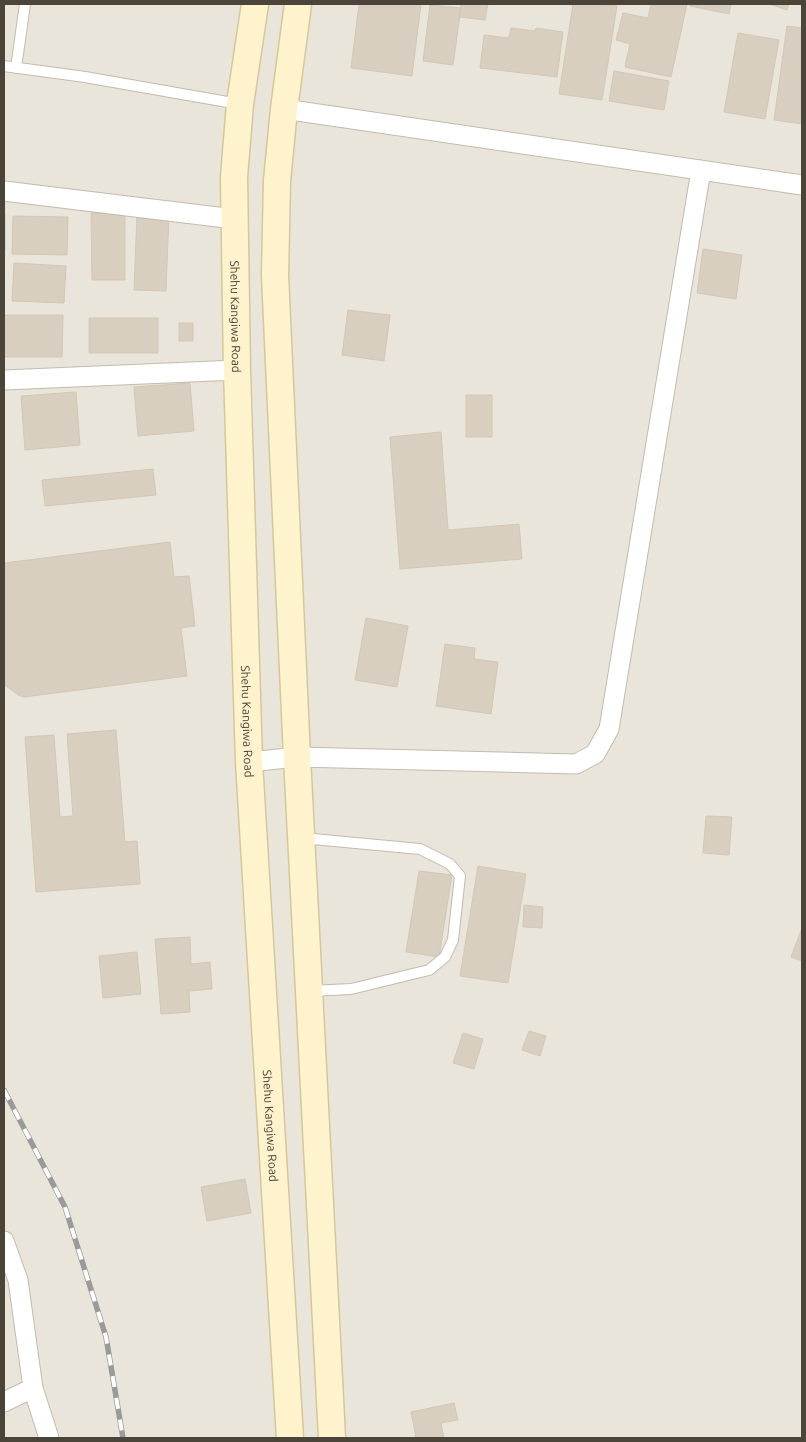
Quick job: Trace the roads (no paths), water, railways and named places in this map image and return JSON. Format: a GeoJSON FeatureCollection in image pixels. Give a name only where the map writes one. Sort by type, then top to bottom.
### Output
{"type":"FeatureCollection","features":[{"type":"Feature","properties":{"kind":"main road","name":"Shehu Kangiwa Road"},"geometry":{"type":"LineString","coordinates":[[255,4],[240,104],[234,177],[237,370],[249,762],[290,1438]]}},
{"type":"Feature","properties":{"kind":"main road"},"geometry":{"type":"LineString","coordinates":[[298,4],[284,109],[277,181],[275,275],[297,757],[332,1438]]}},
{"type":"Feature","properties":{"kind":"street"},"geometry":{"type":"LineString","coordinates":[[284,109],[802,185]]}},
{"type":"Feature","properties":{"kind":"street"},"geometry":{"type":"LineString","coordinates":[[249,762],[297,757],[576,764],[595,754],[609,729],[701,170]]}},
{"type":"Feature","properties":{"kind":"street"},"geometry":{"type":"LineString","coordinates":[[4,191],[234,219]]}},
{"type":"Feature","properties":{"kind":"street"},"geometry":{"type":"LineString","coordinates":[[4,380],[237,370]]}},
{"type":"Feature","properties":{"kind":"street"},"geometry":{"type":"LineString","coordinates":[[4,1241],[18,1280],[34,1388],[49,1438]]}},
{"type":"Feature","properties":{"kind":"street"},"geometry":{"type":"LineString","coordinates":[[4,1402],[34,1388]]}},
{"type":"Feature","properties":{"kind":"lane"},"geometry":{"type":"LineString","coordinates":[[16,68],[26,4]]}},
{"type":"Feature","properties":{"kind":"lane"},"geometry":{"type":"LineString","coordinates":[[4,66],[85,77],[240,104]]}},
{"type":"Feature","properties":{"kind":"lane"},"geometry":{"type":"LineString","coordinates":[[301,838],[420,849],[450,864],[460,876],[453,940],[445,957],[429,970],[351,989],[309,991]]}},
{"type":"Feature","properties":{"kind":"railway"},"geometry":{"type":"LineString","coordinates":[[4,1090],[65,1207],[106,1337],[123,1438]]}}]}
